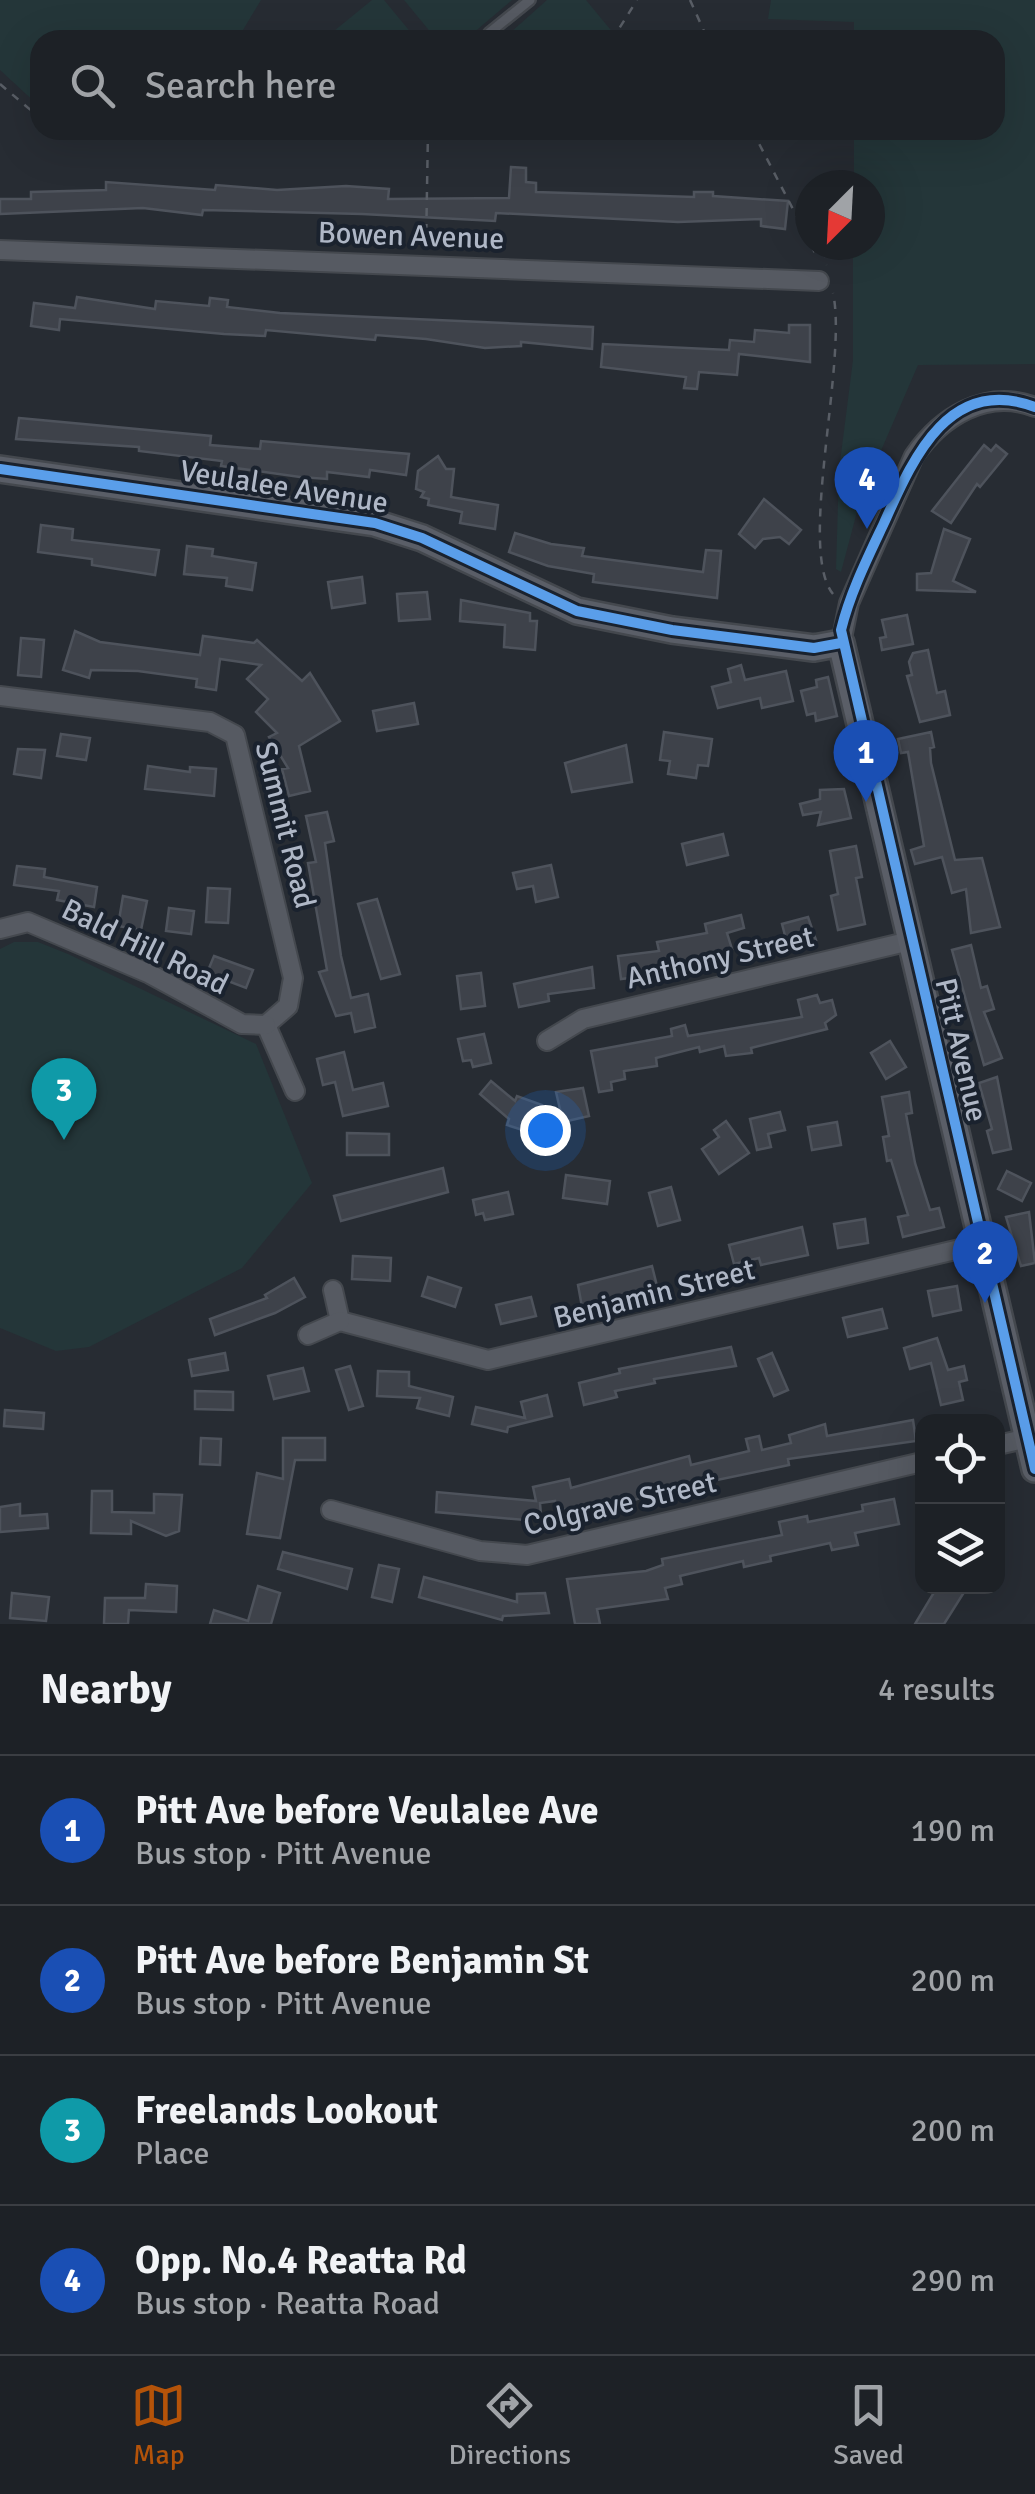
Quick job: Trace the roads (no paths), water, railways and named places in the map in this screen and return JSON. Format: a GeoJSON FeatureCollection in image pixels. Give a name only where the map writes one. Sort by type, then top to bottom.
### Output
{"type":"FeatureCollection","features":[{"type":"Feature","properties":{"kind":"street","name":"Bowen Avenue"},"geometry":{"type":"LineString","coordinates":[[0,250],[827,282]]}},
{"type":"Feature","properties":{"kind":"street"},"geometry":{"type":"LineString","coordinates":[[841,643],[849,603],[914,456],[928,436],[958,412],[976,405],[1000,402],[1035,407]]}},
{"type":"Feature","properties":{"kind":"street","name":"Veulalee Avenue"},"geometry":{"type":"LineString","coordinates":[[0,469],[375,522],[422,538],[577,611],[672,630],[814,648],[841,643]]}},
{"type":"Feature","properties":{"kind":"street","name":"Pitt Avenue"},"geometry":{"type":"LineString","coordinates":[[841,643],[1035,1469]]}},
{"type":"Feature","properties":{"kind":"street","name":"Summit Road"},"geometry":{"type":"LineString","coordinates":[[0,696],[210,722],[235,735],[294,978],[288,1006],[266,1025]]}},
{"type":"Feature","properties":{"kind":"street","name":"Bald Hill Road"},"geometry":{"type":"LineString","coordinates":[[0,929],[28,922],[150,974],[242,1024],[266,1025]]}},
{"type":"Feature","properties":{"kind":"street","name":"Anthony Street"},"geometry":{"type":"LineString","coordinates":[[547,1040],[583,1019],[910,941]]}},
{"type":"Feature","properties":{"kind":"street"},"geometry":{"type":"LineString","coordinates":[[266,1025],[294,1091]]}},
{"type":"Feature","properties":{"kind":"street","name":"Benjamin Street"},"geometry":{"type":"LineString","coordinates":[[340,1321],[488,1360],[981,1244]]}},
{"type":"Feature","properties":{"kind":"street"},"geometry":{"type":"LineString","coordinates":[[308,1335],[340,1321],[332,1290]]}},
{"type":"Feature","properties":{"kind":"street"},"geometry":{"type":"LineString","coordinates":[[1005,1443],[1028,1438]]}},
{"type":"Feature","properties":{"kind":"street","name":"Colgrave Street"},"geometry":{"type":"LineString","coordinates":[[330,1510],[480,1551],[527,1555],[915,1464]]}},
{"type":"Feature","properties":{"kind":"lane"},"geometry":{"type":"LineString","coordinates":[[492,30],[530,0]]}},
{"type":"Feature","properties":{"kind":"place","name":"Opp. No.4 Reatta Rd"},"geometry":{"type":"Point","coordinates":[867,529]}},
{"type":"Feature","properties":{"kind":"place","name":"Pitt Ave before Veulalee Ave"},"geometry":{"type":"Point","coordinates":[866,802]}},
{"type":"Feature","properties":{"kind":"place","name":"Freelands Lookout"},"geometry":{"type":"Point","coordinates":[64,1140]}},
{"type":"Feature","properties":{"kind":"place","name":"Pitt Ave before Benjamin St"},"geometry":{"type":"Point","coordinates":[985,1303]}}]}
